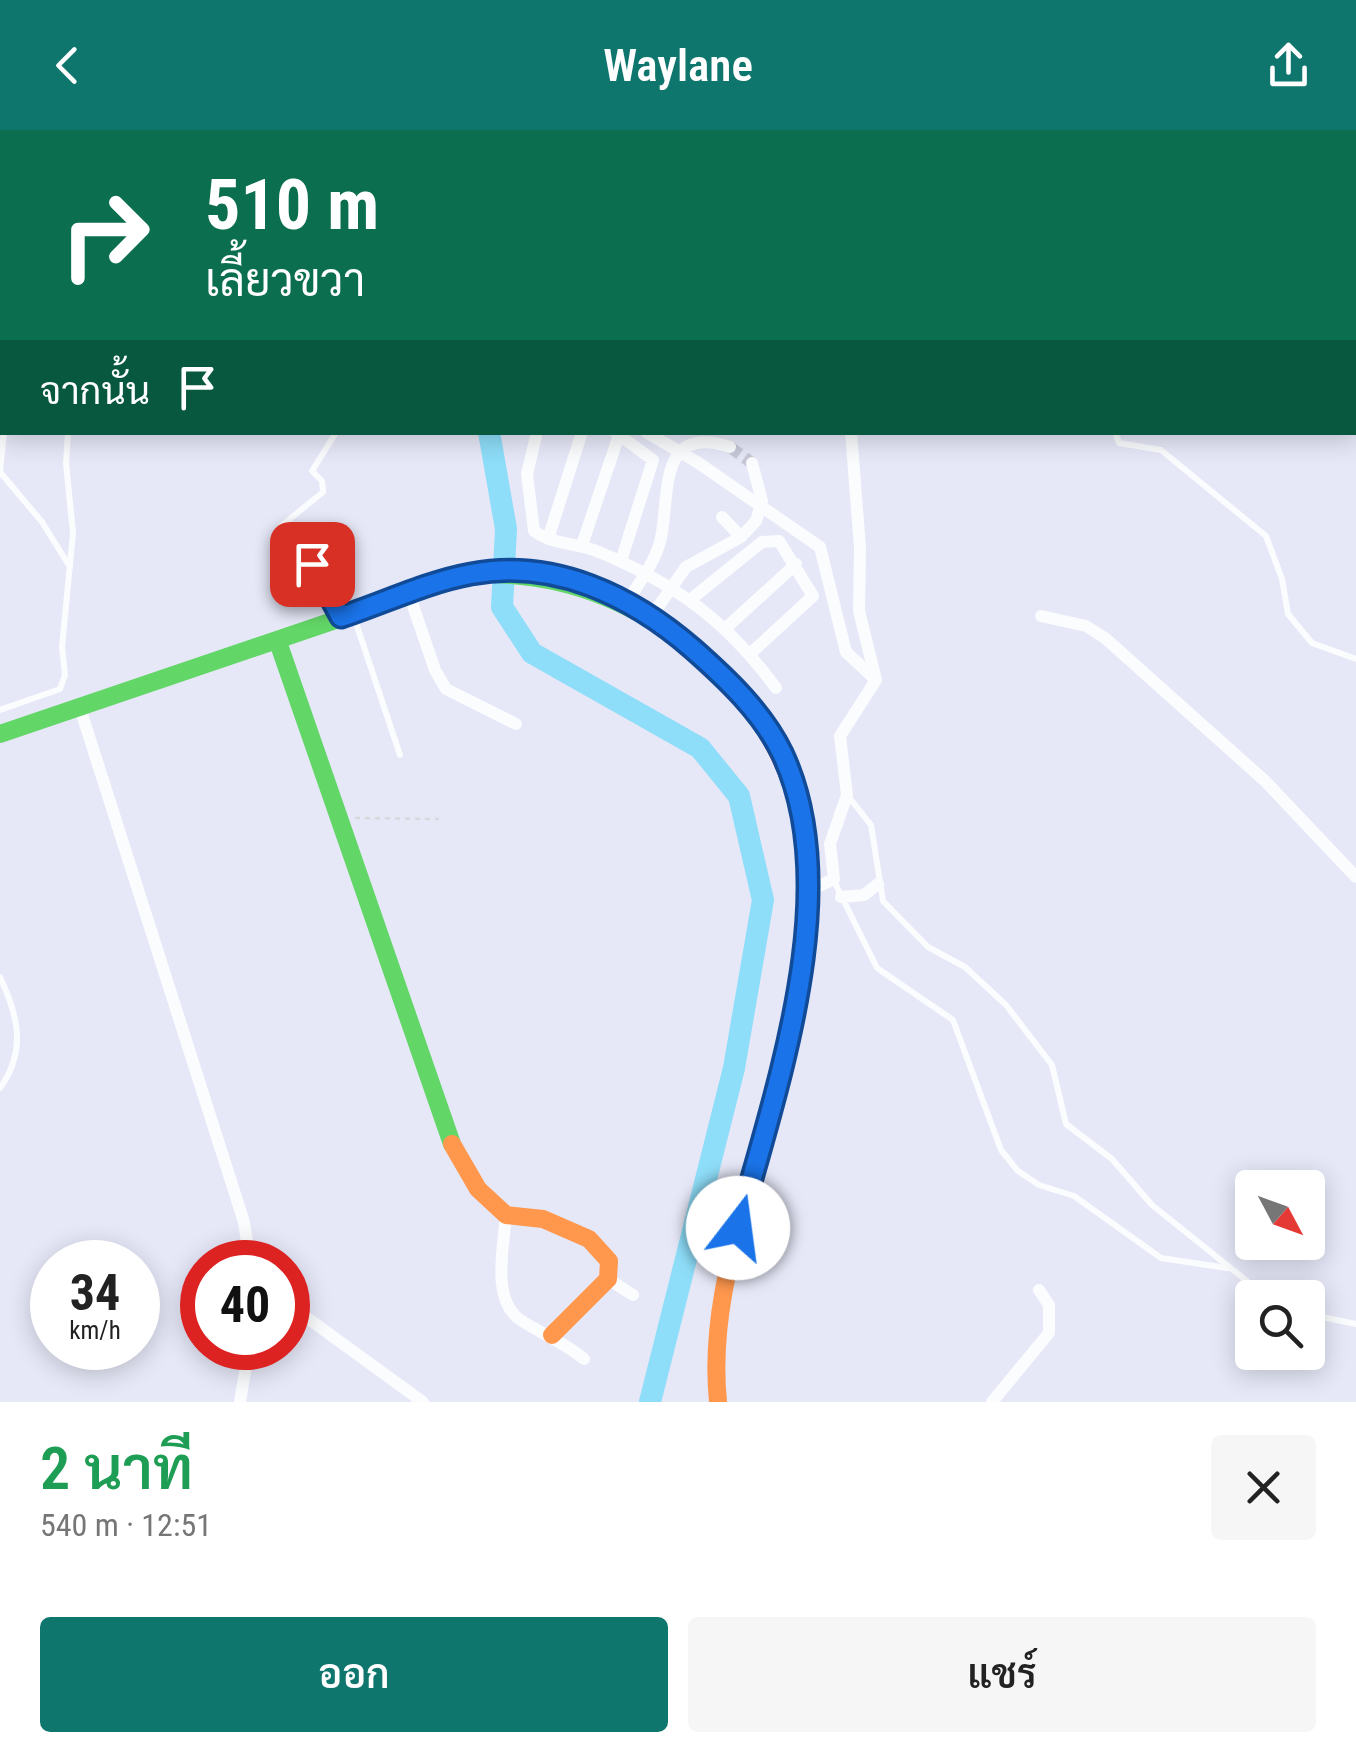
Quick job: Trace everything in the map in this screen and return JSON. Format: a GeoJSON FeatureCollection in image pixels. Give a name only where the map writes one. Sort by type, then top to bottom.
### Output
{"type":"FeatureCollection","features":[{"type":"Feature","properties":{"kind":"street"},"geometry":{"type":"LineString","coordinates":[[536,435],[527,474],[534,530],[548,539],[582,545],[621,561],[672,588],[727,627],[776,688]]}},
{"type":"Feature","properties":{"kind":"street"},"geometry":{"type":"LineString","coordinates":[[548,539],[581,435]]}},
{"type":"Feature","properties":{"kind":"street"},"geometry":{"type":"LineString","coordinates":[[582,545],[617,435]]}},
{"type":"Feature","properties":{"kind":"street"},"geometry":{"type":"LineString","coordinates":[[618,435],[653,460],[621,561]]}},
{"type":"Feature","properties":{"kind":"street"},"geometry":{"type":"LineString","coordinates":[[650,435],[820,548],[846,652],[876,680]]}},
{"type":"Feature","properties":{"kind":"street"},"geometry":{"type":"LineString","coordinates":[[806,892],[834,880],[830,844],[847,796],[840,736],[876,680],[859,611],[860,548],[851,435]]}},
{"type":"Feature","properties":{"kind":"street"},"geometry":{"type":"LineString","coordinates":[[628,601],[661,538],[670,465],[684,450],[704,442],[730,447]]}},
{"type":"Feature","properties":{"kind":"street"},"geometry":{"type":"LineString","coordinates":[[651,616],[686,567],[741,537],[756,521],[762,501],[752,463]]}},
{"type":"Feature","properties":{"kind":"street"},"geometry":{"type":"LineString","coordinates":[[722,518],[741,537]]}},
{"type":"Feature","properties":{"kind":"street"},"geometry":{"type":"LineString","coordinates":[[690,600],[768,539],[779,542],[811,587],[811,600],[750,653]]}},
{"type":"Feature","properties":{"kind":"street"},"geometry":{"type":"LineString","coordinates":[[727,627],[796,564]]}},
{"type":"Feature","properties":{"kind":"street"},"geometry":{"type":"LineString","coordinates":[[0,734],[470,574],[514,570],[586,583],[628,601],[651,616],[735,690],[764,722],[783,755],[802,823],[806,892],[797,988],[785,1051],[716,1314],[713,1369],[718,1402]]}},
{"type":"Feature","properties":{"kind":"street"},"geometry":{"type":"LineString","coordinates":[[409,594],[435,670],[446,689],[516,724]]}},
{"type":"Feature","properties":{"kind":"street"},"geometry":{"type":"LineString","coordinates":[[1041,616],[1086,626],[1105,638],[1265,781],[1356,877]]}},
{"type":"Feature","properties":{"kind":"street"},"geometry":{"type":"LineString","coordinates":[[278,642],[450,1140],[478,1189],[506,1214],[544,1219],[589,1239],[608,1261],[608,1278],[552,1335]]}},
{"type":"Feature","properties":{"kind":"street"},"geometry":{"type":"LineString","coordinates":[[80,708],[247,1240]]}},
{"type":"Feature","properties":{"kind":"street"},"geometry":{"type":"LineString","coordinates":[[842,897],[864,895],[878,884]]}},
{"type":"Feature","properties":{"kind":"street"},"geometry":{"type":"LineString","coordinates":[[506,1214],[502,1283],[506,1305],[518,1319],[552,1335],[584,1359]]}},
{"type":"Feature","properties":{"kind":"street"},"geometry":{"type":"LineString","coordinates":[[608,1278],[633,1296]]}},
{"type":"Feature","properties":{"kind":"street"},"geometry":{"type":"LineString","coordinates":[[992,1402],[1049,1333],[1049,1305],[1039,1290]]}},
{"type":"Feature","properties":{"kind":"street"},"geometry":{"type":"LineString","coordinates":[[310,1320],[424,1402]]}},
{"type":"Feature","properties":{"kind":"street"},"geometry":{"type":"LineString","coordinates":[[240,1402],[245,1370]]}},
{"type":"Feature","properties":{"kind":"lane"},"geometry":{"type":"LineString","coordinates":[[4,435],[0,472],[42,522],[70,568]]}},
{"type":"Feature","properties":{"kind":"lane"},"geometry":{"type":"LineString","coordinates":[[0,710],[60,688],[65,674],[62,647],[70,568],[68,435]]}},
{"type":"Feature","properties":{"kind":"lane"},"geometry":{"type":"LineString","coordinates":[[333,435],[312,471],[322,481],[324,492],[280,527],[287,541],[323,577],[347,615],[400,755]]}},
{"type":"Feature","properties":{"kind":"lane"},"geometry":{"type":"LineString","coordinates":[[1116,435],[1119,442],[1161,450],[1266,536],[1282,578],[1288,614],[1312,643],[1356,659]]}},
{"type":"Feature","properties":{"kind":"lane"},"geometry":{"type":"LineString","coordinates":[[847,796],[871,825],[878,884],[890,911],[913,934],[965,967],[1006,1005],[1052,1065],[1066,1124],[1112,1159],[1152,1205],[1245,1280]]}},
{"type":"Feature","properties":{"kind":"lane"},"geometry":{"type":"LineString","coordinates":[[834,880],[877,968],[953,1020],[1001,1150],[1018,1170],[1039,1185],[1074,1196],[1161,1258],[1229,1268]]}},
{"type":"Feature","properties":{"kind":"lane"},"geometry":{"type":"LineString","coordinates":[[0,976],[18,1016],[14,1068],[0,1088]]}},
{"type":"Feature","properties":{"kind":"lane"},"geometry":{"type":"LineString","coordinates":[[1325,1318],[1356,1324]]}},
{"type":"Feature","properties":{"kind":"path"},"geometry":{"type":"LineString","coordinates":[[339,818],[439,820]]}},
{"type":"Feature","properties":{"kind":"waterway"},"geometry":{"type":"LineString","coordinates":[[490,435],[506,529],[502,607],[532,653],[700,748],[739,796],[763,900],[734,1068],[650,1402]]}},
{"type":"Feature","properties":{"kind":"tunnel"},"geometry":{"type":"LineString","coordinates":[[730,447],[752,463]]}},
{"type":"Feature","properties":{"kind":"traffic: fast"},"geometry":{"type":"LineString","coordinates":[[0,734],[471,574],[542,579],[606,597],[666,629],[721,674]]}},
{"type":"Feature","properties":{"kind":"traffic: fast"},"geometry":{"type":"LineString","coordinates":[[278,642],[452,1144]]}},
{"type":"Feature","properties":{"kind":"traffic: slow"},"geometry":{"type":"LineString","coordinates":[[452,1144],[478,1189],[506,1215],[543,1219],[589,1239],[609,1261],[608,1279],[552,1335]]}},
{"type":"Feature","properties":{"kind":"traffic: slow"},"geometry":{"type":"LineString","coordinates":[[718,1402],[720,1314],[753,1173]]}},
{"type":"Feature","properties":{"kind":"traffic: jam"},"geometry":{"type":"LineString","coordinates":[[721,674],[765,729],[793,788],[806,850],[808,913],[801,978],[753,1173]]}},
{"type":"Feature","properties":{"kind":"route"},"geometry":{"type":"LineString","coordinates":[[312,564],[323,577],[341,617],[470,574],[514,570],[586,583],[628,601],[665,626],[704,658],[764,722],[783,755],[798,803],[805,848],[805,925],[785,1051],[738,1228]]}}]}
